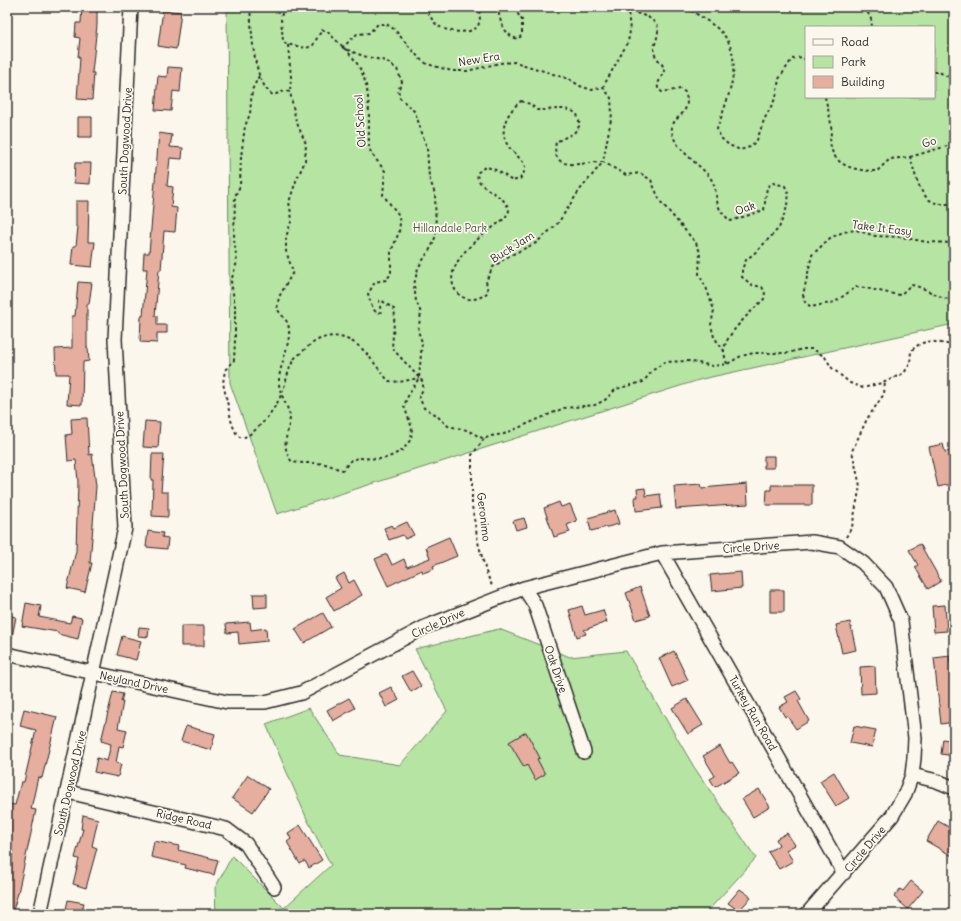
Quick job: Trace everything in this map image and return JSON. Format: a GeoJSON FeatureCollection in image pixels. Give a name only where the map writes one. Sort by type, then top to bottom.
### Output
{"type":"FeatureCollection","features":[{"type":"Feature","properties":{"kind":"street","name":"South Dogwood Drive"},"geometry":{"type":"LineString","coordinates":[[40,914],[125,528],[115,338],[132,7]]}},
{"type":"Feature","properties":{"kind":"street","name":"Circle Drive"},"geometry":{"type":"LineString","coordinates":[[261,703],[301,693],[425,627],[524,588],[662,553],[812,542],[840,548],[862,562],[886,587],[901,621],[915,738],[912,775],[905,794],[892,816],[807,914]]}},
{"type":"Feature","properties":{"kind":"street","name":"Turkey Run Road"},"geometry":{"type":"LineString","coordinates":[[662,553],[844,873]]}},
{"type":"Feature","properties":{"kind":"street","name":"Oak Drive"},"geometry":{"type":"LineString","coordinates":[[524,588],[535,605],[584,752]]}},
{"type":"Feature","properties":{"kind":"street","name":"Neyland Drive"},"geometry":{"type":"LineString","coordinates":[[7,654],[227,702],[261,703]]}},
{"type":"Feature","properties":{"kind":"street"},"geometry":{"type":"LineString","coordinates":[[912,775],[937,781],[954,788]]}},
{"type":"Feature","properties":{"kind":"street","name":"Ridge Road"},"geometry":{"type":"LineString","coordinates":[[68,792],[226,829],[246,844],[274,887]]}},
{"type":"Feature","properties":{"kind":"path"},"geometry":{"type":"LineString","coordinates":[[250,7],[253,44],[259,76],[269,92],[273,95],[285,91],[290,92]]}},
{"type":"Feature","properties":{"kind":"path"},"geometry":{"type":"LineString","coordinates":[[283,7],[281,19],[283,41],[288,45],[291,77],[290,92],[296,121],[306,144],[305,161],[288,202],[292,219],[286,237],[286,251],[293,272],[279,297],[277,309],[287,323],[288,333],[280,368],[279,383],[281,396],[290,416],[285,436],[287,454],[292,462],[304,464],[327,464],[336,469],[343,470],[348,467],[351,460],[359,458],[383,459],[403,450],[411,439],[412,428],[404,406],[419,378],[422,342],[418,331],[421,313],[416,301],[414,285],[418,268],[432,246],[436,235],[435,194],[429,177],[427,148],[415,112],[400,98],[398,90],[402,82],[397,69],[386,61],[363,56],[342,48]]}},
{"type":"Feature","properties":{"kind":"path"},"geometry":{"type":"LineString","coordinates":[[425,7],[439,27],[453,32],[467,31],[476,28],[480,21],[479,7]]}},
{"type":"Feature","properties":{"kind":"path"},"geometry":{"type":"LineString","coordinates":[[498,7],[502,26],[512,38],[518,39],[522,35],[522,20],[513,7]]}},
{"type":"Feature","properties":{"kind":"path"},"geometry":{"type":"LineString","coordinates":[[613,7],[628,8],[630,31],[628,42],[603,87],[611,98],[612,114],[603,162],[626,175],[640,173],[651,180],[660,200],[696,243],[700,252],[699,275],[706,287],[714,310],[711,325],[714,337],[724,351],[727,364]]}},
{"type":"Feature","properties":{"kind":"path"},"geometry":{"type":"LineString","coordinates":[[686,7],[718,28],[733,52],[734,63],[730,90],[717,128],[721,138],[729,145],[740,150],[750,147],[757,140],[764,120],[776,97],[779,79],[792,59],[802,57],[805,59]]}},
{"type":"Feature","properties":{"kind":"path"},"geometry":{"type":"LineString","coordinates":[[865,7],[871,19],[872,26]]}},
{"type":"Feature","properties":{"kind":"path","name":"Oak"},"geometry":{"type":"LineString","coordinates":[[628,8],[648,17],[657,24],[660,32],[654,46],[655,55],[664,71],[657,85],[658,89],[662,92],[680,89],[685,92],[688,101],[685,110],[672,125],[672,132],[675,140],[694,163],[709,176],[714,185],[716,204],[722,214],[731,221],[764,210],[767,187],[773,183],[785,186],[789,194],[786,210],[779,228],[758,251],[746,260],[742,269],[742,277],[752,284],[762,287],[765,292],[764,299],[741,322],[728,340],[724,351]]}},
{"type":"Feature","properties":{"kind":"path","name":"New Era"},"geometry":{"type":"LineString","coordinates":[[342,48],[357,34],[369,33],[378,24],[386,24],[394,29],[420,59],[427,64],[452,71],[468,71],[500,63],[515,62],[569,79],[580,86],[592,90],[603,87]]}},
{"type":"Feature","properties":{"kind":"path","name":"Old School"},"geometry":{"type":"LineString","coordinates":[[288,45],[306,48],[313,45],[322,30],[327,31],[356,62],[364,76],[369,100],[369,146],[371,153],[385,170],[383,194],[398,214],[400,223],[399,232],[391,252],[391,274],[386,280],[374,282],[368,294],[373,308],[377,313],[381,312],[378,304],[379,301],[382,300],[395,310],[392,348],[419,378]]}},
{"type":"Feature","properties":{"kind":"path"},"geometry":{"type":"LineString","coordinates":[[935,72],[939,72],[954,80]]}},
{"type":"Feature","properties":{"kind":"path"},"geometry":{"type":"LineString","coordinates":[[259,76],[252,90],[250,114],[245,126],[240,157],[240,186],[235,196],[234,239],[237,262],[231,281],[235,306],[235,346],[234,360],[225,370],[223,383],[232,424],[237,435],[241,438],[247,437],[256,429],[281,396],[292,361],[308,345],[324,336],[336,336],[355,343],[362,349],[389,381],[399,382],[419,378]]}},
{"type":"Feature","properties":{"kind":"path"},"geometry":{"type":"LineString","coordinates":[[825,98],[832,126],[831,148],[836,157],[847,166],[858,170],[877,171],[890,159],[910,157],[922,193],[936,204],[943,205],[954,203]]}},
{"type":"Feature","properties":{"kind":"path","name":"Buck Jam"},"geometry":{"type":"LineString","coordinates":[[521,101],[530,104],[536,110],[566,108],[572,111],[580,118],[580,125],[574,133],[556,142],[554,150],[558,160],[567,165],[603,162],[579,191],[558,223],[536,243],[509,256],[493,267],[486,281],[488,292],[481,299],[468,300],[461,297],[454,288],[452,280],[453,270],[459,259],[468,249],[505,218],[509,210],[508,205],[503,198],[480,183],[477,179],[477,173],[485,167],[491,168],[500,172],[512,181],[520,179],[525,172],[525,165],[509,147],[504,138],[504,123],[513,108],[521,101]]}},
{"type":"Feature","properties":{"kind":"path","name":"Go"},"geometry":{"type":"LineString","coordinates":[[910,157],[954,144]]}},
{"type":"Feature","properties":{"kind":"path","name":"Take It Easy"},"geometry":{"type":"LineString","coordinates":[[954,243],[926,242],[902,237],[875,236],[856,230],[843,232],[830,238],[812,255],[803,295],[805,302],[811,307],[835,302],[856,287],[866,288],[881,293],[900,294],[911,285],[922,286],[954,300]]}},
{"type":"Feature","properties":{"kind":"path"},"geometry":{"type":"LineString","coordinates":[[419,378],[423,382],[423,389],[419,397],[424,408],[435,414],[448,426],[467,430],[484,439],[491,436],[504,434],[564,408],[595,405],[605,400],[616,389],[643,382],[653,370],[665,362],[688,361],[713,366],[727,364],[740,356],[754,353],[788,352],[813,349],[825,358],[832,368],[850,383],[863,388],[885,382],[904,373],[910,364],[912,351],[918,344],[927,340],[954,345]]}},
{"type":"Feature","properties":{"kind":"path"},"geometry":{"type":"LineString","coordinates":[[840,548],[852,527],[860,486],[852,451],[866,419],[884,394],[885,382]]}},
{"type":"Feature","properties":{"kind":"path","name":"Geronimo"},"geometry":{"type":"LineString","coordinates":[[484,439],[472,455],[472,506],[484,564],[497,599]]}},
{"type":"Feature","properties":{"kind":"green space","name":"Hillandale Park"},"geometry":{"type":"Polygon","coordinates":[[[227,7],[954,7],[954,324],[702,379],[277,514],[230,383],[227,7]]]}},
{"type":"Feature","properties":{"kind":"green space"},"geometry":{"type":"Polygon","coordinates":[[[499,629],[570,657],[626,651],[694,767],[756,858],[705,914],[216,914],[215,888],[232,856],[284,908],[331,865],[307,819],[266,724],[309,708],[340,755],[400,765],[447,711],[415,649],[499,629]]]}},
{"type":"Feature","properties":{"kind":"building"},"geometry":{"type":"Polygon","coordinates":[[[82,7],[97,7],[97,25],[92,73],[94,73],[92,100],[77,99],[80,38],[75,37],[76,23],[81,23],[82,7]]]}},
{"type":"Feature","properties":{"kind":"building"},"geometry":{"type":"Polygon","coordinates":[[[163,10],[181,12],[176,49],[158,46],[163,10]]]}},
{"type":"Feature","properties":{"kind":"building"},"geometry":{"type":"Polygon","coordinates":[[[168,67],[182,68],[180,92],[173,91],[171,111],[155,110],[158,76],[167,77],[168,67]]]}},
{"type":"Feature","properties":{"kind":"building"},"geometry":{"type":"Polygon","coordinates":[[[78,117],[92,117],[92,137],[78,137],[78,117]]]}},
{"type":"Feature","properties":{"kind":"building"},"geometry":{"type":"Polygon","coordinates":[[[159,133],[172,135],[170,147],[183,148],[182,159],[170,158],[167,186],[173,187],[171,207],[177,208],[175,232],[164,231],[155,316],[157,316],[157,325],[167,325],[167,333],[157,333],[157,343],[140,342],[141,316],[143,316],[147,269],[143,269],[144,253],[149,253],[159,133]]]}},
{"type":"Feature","properties":{"kind":"building"},"geometry":{"type":"Polygon","coordinates":[[[75,163],[91,163],[90,184],[74,183],[75,163]]]}},
{"type":"Feature","properties":{"kind":"building"},"geometry":{"type":"Polygon","coordinates":[[[76,201],[89,201],[88,242],[95,242],[92,267],[71,265],[73,246],[76,246],[78,227],[76,227],[76,201]]]}},
{"type":"Feature","properties":{"kind":"building"},"geometry":{"type":"Polygon","coordinates":[[[78,282],[92,283],[89,304],[87,304],[87,348],[89,361],[83,362],[82,405],[67,404],[69,374],[56,374],[55,349],[72,348],[72,316],[75,316],[78,282]]]}},
{"type":"Feature","properties":{"kind":"building"},"geometry":{"type":"Polygon","coordinates":[[[87,418],[89,455],[92,454],[96,486],[90,563],[92,563],[85,592],[67,588],[76,551],[78,482],[76,460],[68,461],[66,435],[72,434],[71,419],[87,418]]]}},
{"type":"Feature","properties":{"kind":"building"},"geometry":{"type":"Polygon","coordinates":[[[145,421],[160,422],[158,448],[143,447],[145,421]]]}},
{"type":"Feature","properties":{"kind":"building"},"geometry":{"type":"Polygon","coordinates":[[[943,444],[945,452],[954,450],[954,475],[949,476],[951,484],[938,487],[929,447],[943,444]]]}},
{"type":"Feature","properties":{"kind":"building"},"geometry":{"type":"Polygon","coordinates":[[[152,454],[164,454],[161,492],[168,492],[168,517],[152,516],[152,454]]]}},
{"type":"Feature","properties":{"kind":"building"},"geometry":{"type":"Polygon","coordinates":[[[764,456],[774,456],[774,468],[764,468],[764,456]]]}},
{"type":"Feature","properties":{"kind":"building"},"geometry":{"type":"Polygon","coordinates":[[[701,484],[702,488],[747,484],[748,504],[676,509],[674,486],[701,484]]]}},
{"type":"Feature","properties":{"kind":"building"},"geometry":{"type":"Polygon","coordinates":[[[771,485],[812,485],[812,505],[766,505],[767,490],[771,490],[771,485]]]}},
{"type":"Feature","properties":{"kind":"building"},"geometry":{"type":"Polygon","coordinates":[[[645,488],[646,496],[660,494],[662,508],[636,511],[635,497],[638,497],[637,489],[645,488]]]}},
{"type":"Feature","properties":{"kind":"building"},"geometry":{"type":"Polygon","coordinates":[[[559,502],[561,507],[570,504],[577,521],[567,525],[570,532],[554,537],[544,508],[559,502]]]}},
{"type":"Feature","properties":{"kind":"building"},"geometry":{"type":"Polygon","coordinates":[[[615,510],[619,524],[591,531],[588,518],[615,510]]]}},
{"type":"Feature","properties":{"kind":"building"},"geometry":{"type":"Polygon","coordinates":[[[524,518],[527,527],[516,530],[513,521],[524,518]]]}},
{"type":"Feature","properties":{"kind":"building"},"geometry":{"type":"Polygon","coordinates":[[[407,522],[414,535],[405,539],[403,535],[389,540],[384,528],[392,525],[394,528],[407,522]]]}},
{"type":"Feature","properties":{"kind":"building"},"geometry":{"type":"Polygon","coordinates":[[[148,531],[163,533],[162,537],[168,538],[167,549],[146,547],[148,531]]]}},
{"type":"Feature","properties":{"kind":"building"},"geometry":{"type":"Polygon","coordinates":[[[449,537],[457,556],[433,566],[434,569],[423,573],[422,570],[388,586],[375,559],[387,554],[392,565],[404,559],[407,567],[430,558],[426,547],[449,537]]]}},
{"type":"Feature","properties":{"kind":"building"},"geometry":{"type":"Polygon","coordinates":[[[920,544],[941,581],[928,589],[915,567],[918,565],[909,550],[920,544]]]}},
{"type":"Feature","properties":{"kind":"building"},"geometry":{"type":"Polygon","coordinates":[[[741,572],[742,588],[712,591],[710,575],[741,572]]]}},
{"type":"Feature","properties":{"kind":"building"},"geometry":{"type":"Polygon","coordinates":[[[344,573],[349,583],[354,580],[362,595],[334,611],[326,597],[341,588],[335,578],[344,573]]]}},
{"type":"Feature","properties":{"kind":"building"},"geometry":{"type":"Polygon","coordinates":[[[640,587],[650,616],[636,620],[626,593],[640,587]]]}},
{"type":"Feature","properties":{"kind":"building"},"geometry":{"type":"Polygon","coordinates":[[[770,590],[784,590],[784,612],[770,612],[770,590]]]}},
{"type":"Feature","properties":{"kind":"building"},"geometry":{"type":"Polygon","coordinates":[[[253,594],[267,594],[267,607],[254,608],[253,594]]]}},
{"type":"Feature","properties":{"kind":"building"},"geometry":{"type":"Polygon","coordinates":[[[26,603],[41,606],[39,617],[70,623],[72,616],[82,618],[78,639],[58,634],[58,632],[22,626],[26,603]]]}},
{"type":"Feature","properties":{"kind":"building"},"geometry":{"type":"Polygon","coordinates":[[[945,605],[947,631],[934,632],[932,606],[945,605]]]}},
{"type":"Feature","properties":{"kind":"building"},"geometry":{"type":"Polygon","coordinates":[[[582,606],[585,615],[603,610],[607,622],[584,630],[586,634],[577,637],[569,610],[582,606]]]}},
{"type":"Feature","properties":{"kind":"building"},"geometry":{"type":"Polygon","coordinates":[[[323,613],[331,627],[304,643],[295,629],[323,613]]]}},
{"type":"Feature","properties":{"kind":"building"},"geometry":{"type":"Polygon","coordinates":[[[7,615],[16,617],[11,642],[7,641],[7,615]]]}},
{"type":"Feature","properties":{"kind":"building"},"geometry":{"type":"Polygon","coordinates":[[[250,622],[251,630],[266,628],[267,641],[239,644],[238,632],[227,633],[226,624],[250,622]]]}},
{"type":"Feature","properties":{"kind":"building"},"geometry":{"type":"Polygon","coordinates":[[[850,622],[856,650],[842,653],[836,625],[850,622]]]}},
{"type":"Feature","properties":{"kind":"building"},"geometry":{"type":"Polygon","coordinates":[[[181,626],[204,626],[204,646],[181,646],[181,626]]]}},
{"type":"Feature","properties":{"kind":"building"},"geometry":{"type":"Polygon","coordinates":[[[139,627],[149,628],[148,637],[138,636],[139,627]]]}},
{"type":"Feature","properties":{"kind":"building"},"geometry":{"type":"Polygon","coordinates":[[[122,636],[141,641],[136,660],[117,655],[122,636]]]}},
{"type":"Feature","properties":{"kind":"building"},"geometry":{"type":"Polygon","coordinates":[[[674,651],[688,680],[672,687],[659,658],[674,651]]]}},
{"type":"Feature","properties":{"kind":"building"},"geometry":{"type":"Polygon","coordinates":[[[950,656],[950,663],[954,663],[954,673],[951,673],[954,694],[954,722],[941,724],[934,658],[950,656]]]}},
{"type":"Feature","properties":{"kind":"building"},"geometry":{"type":"Polygon","coordinates":[[[875,666],[876,693],[861,694],[860,667],[875,666]]]}},
{"type":"Feature","properties":{"kind":"building"},"geometry":{"type":"Polygon","coordinates":[[[412,671],[421,686],[411,692],[402,676],[412,671]]]}},
{"type":"Feature","properties":{"kind":"building"},"geometry":{"type":"Polygon","coordinates":[[[391,687],[399,700],[386,707],[379,693],[391,687]]]}},
{"type":"Feature","properties":{"kind":"building"},"geometry":{"type":"Polygon","coordinates":[[[796,691],[801,699],[798,701],[809,721],[796,729],[787,716],[785,717],[779,707],[788,702],[785,697],[796,691]]]}},
{"type":"Feature","properties":{"kind":"building"},"geometry":{"type":"Polygon","coordinates":[[[113,692],[123,694],[118,728],[127,730],[123,747],[119,746],[116,763],[121,764],[118,777],[94,772],[97,758],[107,761],[111,744],[101,741],[113,692]]]}},
{"type":"Feature","properties":{"kind":"building"},"geometry":{"type":"Polygon","coordinates":[[[349,698],[355,708],[333,721],[327,710],[349,698]]]}},
{"type":"Feature","properties":{"kind":"building"},"geometry":{"type":"Polygon","coordinates":[[[687,699],[703,725],[688,734],[672,708],[687,699]]]}},
{"type":"Feature","properties":{"kind":"building"},"geometry":{"type":"Polygon","coordinates":[[[24,709],[57,717],[42,778],[38,777],[31,809],[36,810],[18,893],[12,914],[7,914],[7,869],[9,860],[7,860],[7,831],[11,814],[7,813],[7,804],[15,805],[21,782],[24,782],[36,730],[20,726],[24,709]]]}},
{"type":"Feature","properties":{"kind":"building"},"geometry":{"type":"Polygon","coordinates":[[[186,726],[215,734],[211,750],[181,741],[186,726]]]}},
{"type":"Feature","properties":{"kind":"building"},"geometry":{"type":"Polygon","coordinates":[[[854,726],[876,730],[872,747],[850,743],[854,726]]]}},
{"type":"Feature","properties":{"kind":"building"},"geometry":{"type":"Polygon","coordinates":[[[526,732],[540,758],[537,759],[545,774],[535,780],[527,765],[524,767],[509,742],[526,732]]]}},
{"type":"Feature","properties":{"kind":"building"},"geometry":{"type":"Polygon","coordinates":[[[943,739],[954,741],[954,756],[941,754],[943,739]]]}},
{"type":"Feature","properties":{"kind":"building"},"geometry":{"type":"Polygon","coordinates":[[[720,746],[730,763],[732,762],[739,773],[715,787],[710,779],[715,776],[703,756],[720,746]]]}},
{"type":"Feature","properties":{"kind":"building"},"geometry":{"type":"Polygon","coordinates":[[[834,772],[849,798],[836,806],[820,781],[834,772]]]}},
{"type":"Feature","properties":{"kind":"building"},"geometry":{"type":"Polygon","coordinates":[[[248,775],[269,789],[253,812],[232,798],[248,775]]]}},
{"type":"Feature","properties":{"kind":"building"},"geometry":{"type":"Polygon","coordinates":[[[759,789],[770,807],[753,817],[742,799],[759,789]]]}},
{"type":"Feature","properties":{"kind":"building"},"geometry":{"type":"Polygon","coordinates":[[[83,815],[98,819],[92,846],[97,848],[86,888],[73,884],[79,859],[75,858],[83,829],[81,829],[83,815]]]}},
{"type":"Feature","properties":{"kind":"building"},"geometry":{"type":"Polygon","coordinates":[[[938,821],[954,830],[954,857],[926,841],[938,821]]]}},
{"type":"Feature","properties":{"kind":"building"},"geometry":{"type":"Polygon","coordinates":[[[300,825],[322,860],[309,868],[305,861],[300,864],[287,842],[291,839],[288,833],[300,825]]]}},
{"type":"Feature","properties":{"kind":"building"},"geometry":{"type":"Polygon","coordinates":[[[787,833],[795,845],[786,850],[793,861],[779,869],[768,852],[779,845],[776,839],[787,833]]]}},
{"type":"Feature","properties":{"kind":"building"},"geometry":{"type":"Polygon","coordinates":[[[154,841],[179,846],[178,850],[218,860],[214,875],[185,868],[186,865],[151,857],[154,841]]]}},
{"type":"Feature","properties":{"kind":"building"},"geometry":{"type":"Polygon","coordinates":[[[911,881],[923,891],[908,909],[894,897],[900,889],[903,891],[911,881]]]}},
{"type":"Feature","properties":{"kind":"building"},"geometry":{"type":"Polygon","coordinates":[[[740,889],[751,897],[739,911],[728,903],[740,889]]]}},
{"type":"Feature","properties":{"kind":"building"},"geometry":{"type":"Polygon","coordinates":[[[68,900],[84,903],[81,914],[65,914],[68,900]]]}}]}
